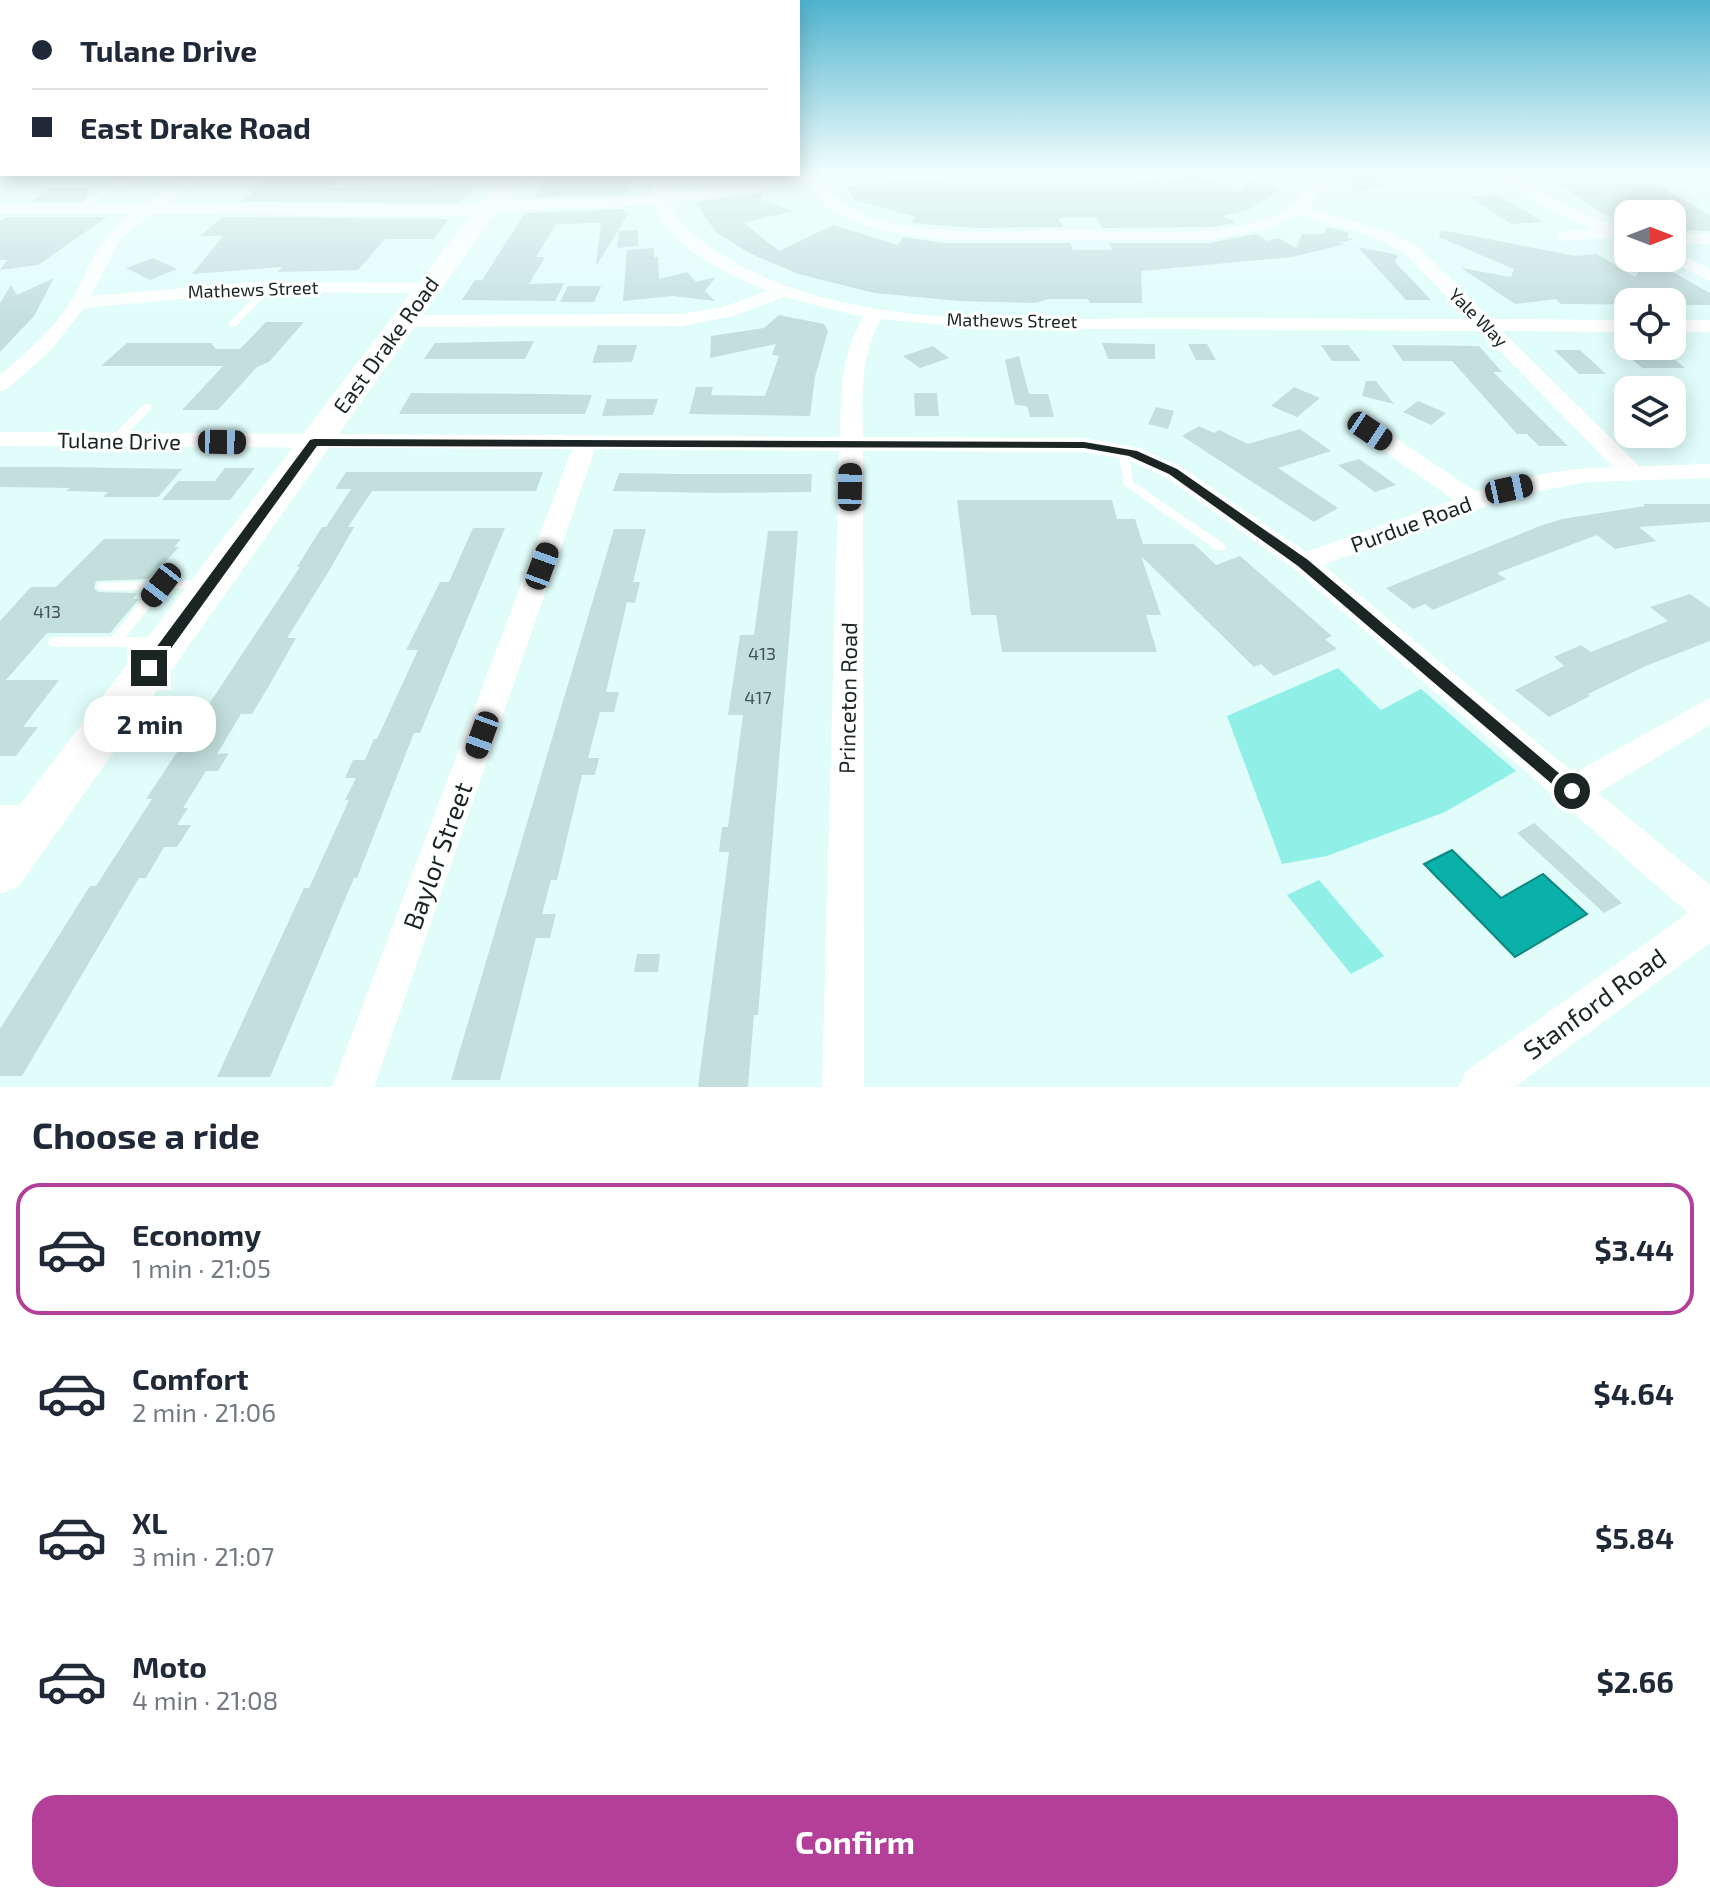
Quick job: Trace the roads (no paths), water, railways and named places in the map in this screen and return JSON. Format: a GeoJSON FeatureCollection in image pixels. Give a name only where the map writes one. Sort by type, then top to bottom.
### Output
{"type":"FeatureCollection","features":[{"type":"Feature","properties":{"kind":"main road","name":"East Drake Road"},"geometry":{"type":"LineString","coordinates":[[0,871],[19,820],[168,643],[476,223]]}},
{"type":"Feature","properties":{"kind":"street"},"geometry":{"type":"LineString","coordinates":[[0,385],[40,349],[78,303],[105,246],[130,223]]}},
{"type":"Feature","properties":{"kind":"street"},"geometry":{"type":"LineString","coordinates":[[672,223],[705,252],[784,291]]}},
{"type":"Feature","properties":{"kind":"street"},"geometry":{"type":"LineString","coordinates":[[879,223],[909,231],[955,235],[1204,235],[1269,223]]}},
{"type":"Feature","properties":{"kind":"street","name":"Yale Way"},"geometry":{"type":"LineString","coordinates":[[1338,223],[1402,243],[1631,472]]}},
{"type":"Feature","properties":{"kind":"street"},"geometry":{"type":"LineString","coordinates":[[1594,223],[1614,232]]}},
{"type":"Feature","properties":{"kind":"street"},"geometry":{"type":"LineString","coordinates":[[1565,236],[1614,235]]}},
{"type":"Feature","properties":{"kind":"street"},"geometry":{"type":"LineString","coordinates":[[1686,238],[1710,239]]}},
{"type":"Feature","properties":{"kind":"street"},"geometry":{"type":"LineString","coordinates":[[1686,263],[1710,276]]}},
{"type":"Feature","properties":{"kind":"street","name":"Mathews Street"},"geometry":{"type":"LineString","coordinates":[[78,303],[198,290],[428,288]]}},
{"type":"Feature","properties":{"kind":"street"},"geometry":{"type":"LineString","coordinates":[[403,321],[681,320],[727,312],[784,291]]}},
{"type":"Feature","properties":{"kind":"street","name":"Mathews Street"},"geometry":{"type":"LineString","coordinates":[[784,291],[875,313],[976,322],[1614,326]]}},
{"type":"Feature","properties":{"kind":"street","name":"Princeton Road"},"geometry":{"type":"LineString","coordinates":[[843,1087],[852,373],[862,336],[875,313]]}},
{"type":"Feature","properties":{"kind":"street"},"geometry":{"type":"LineString","coordinates":[[1686,326],[1710,326]]}},
{"type":"Feature","properties":{"kind":"street"},"geometry":{"type":"LineString","coordinates":[[1370,431],[1472,501]]}},
{"type":"Feature","properties":{"kind":"street","name":"Tulane Drive"},"geometry":{"type":"LineString","coordinates":[[0,439],[1084,445],[1123,451],[1173,472],[1303,563],[1710,908]]}},
{"type":"Feature","properties":{"kind":"street","name":"Baylor Street"},"geometry":{"type":"LineString","coordinates":[[353,1087],[586,443]]}},
{"type":"Feature","properties":{"kind":"street","name":"Purdue Road"},"geometry":{"type":"LineString","coordinates":[[1303,563],[1509,489],[1554,479],[1631,472],[1710,471]]}},
{"type":"Feature","properties":{"kind":"street"},"geometry":{"type":"LineString","coordinates":[[1572,791],[1710,710]]}},
{"type":"Feature","properties":{"kind":"street","name":"Stanford Road"},"geometry":{"type":"LineString","coordinates":[[1480,1087],[1710,920]]}},
{"type":"Feature","properties":{"kind":"lane"},"geometry":{"type":"LineString","coordinates":[[232,325],[269,287]]}},
{"type":"Feature","properties":{"kind":"lane"},"geometry":{"type":"LineString","coordinates":[[114,440],[147,407]]}},
{"type":"Feature","properties":{"kind":"lane"},"geometry":{"type":"LineString","coordinates":[[1123,451],[1128,483],[1220,547]]}},
{"type":"Feature","properties":{"kind":"lane"},"geometry":{"type":"LineString","coordinates":[[103,586],[211,584]]}},
{"type":"Feature","properties":{"kind":"lane"},"geometry":{"type":"LineString","coordinates":[[115,642],[161,585]]}},
{"type":"Feature","properties":{"kind":"lane"},"geometry":{"type":"LineString","coordinates":[[55,642],[168,643]]}}]}
